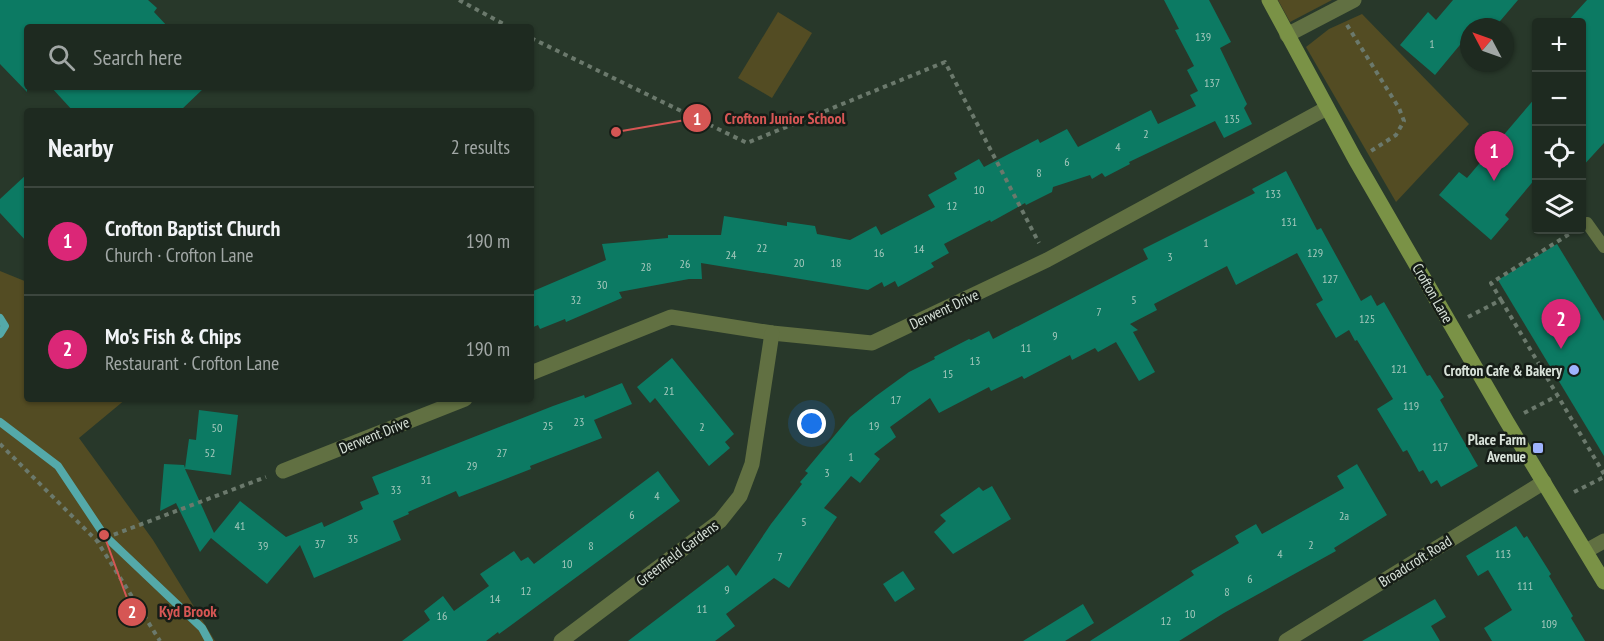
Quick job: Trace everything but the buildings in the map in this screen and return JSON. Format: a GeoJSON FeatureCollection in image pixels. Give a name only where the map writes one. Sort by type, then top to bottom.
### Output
{"type":"FeatureCollection","features":[{"type":"Feature","properties":{"kind":"street","name":"Crofton Lane"},"geometry":{"type":"LineString","coordinates":[[1269,0],[1355,159],[1555,503],[1604,582]]}},
{"type":"Feature","properties":{"kind":"street"},"geometry":{"type":"LineString","coordinates":[[1287,35],[1354,0]]}},
{"type":"Feature","properties":{"kind":"street","name":"Derwent Drive"},"geometry":{"type":"LineString","coordinates":[[534,372],[671,317],[772,333],[872,343],[1047,260],[1327,108]]}},
{"type":"Feature","properties":{"kind":"street","name":"Greenfield Gardens"},"geometry":{"type":"LineString","coordinates":[[561,641],[720,521],[740,496],[752,464],[772,333]]}},
{"type":"Feature","properties":{"kind":"street","name":"Derwent Drive"},"geometry":{"type":"LineString","coordinates":[[283,471],[457,402]]}},
{"type":"Feature","properties":{"kind":"street","name":"Broadcroft Road"},"geometry":{"type":"LineString","coordinates":[[1286,641],[1544,482]]}},
{"type":"Feature","properties":{"kind":"street"},"geometry":{"type":"LineString","coordinates":[[1586,551],[1604,542]]}},
{"type":"Feature","properties":{"kind":"lane"},"geometry":{"type":"LineString","coordinates":[[1586,230],[1604,247]]}},
{"type":"Feature","properties":{"kind":"path"},"geometry":{"type":"LineString","coordinates":[[459,0],[503,24]]}},
{"type":"Feature","properties":{"kind":"path"},"geometry":{"type":"LineString","coordinates":[[1337,9],[1399,108],[1404,121],[1396,135],[1355,159]]}},
{"type":"Feature","properties":{"kind":"path"},"geometry":{"type":"LineString","coordinates":[[534,39],[747,143],[945,62],[1047,260]]}},
{"type":"Feature","properties":{"kind":"path"},"geometry":{"type":"LineString","coordinates":[[1555,503],[1604,475],[1491,283],[1569,234]]}},
{"type":"Feature","properties":{"kind":"path"},"geometry":{"type":"LineString","coordinates":[[1451,325],[1501,300]]}},
{"type":"Feature","properties":{"kind":"path"},"geometry":{"type":"LineString","coordinates":[[1508,422],[1557,395]]}},
{"type":"Feature","properties":{"kind":"path"},"geometry":{"type":"LineString","coordinates":[[0,444],[97,541],[160,641]]}},
{"type":"Feature","properties":{"kind":"path"},"geometry":{"type":"LineString","coordinates":[[97,541],[283,471]]}},
{"type":"Feature","properties":{"kind":"shaded area"},"geometry":{"type":"Polygon","coordinates":[[[1278,0],[1332,0],[1290,22],[1278,0]]]}},
{"type":"Feature","properties":{"kind":"shaded area"},"geometry":{"type":"Polygon","coordinates":[[[778,12],[812,33],[772,98],[738,78],[778,12]]]}},
{"type":"Feature","properties":{"kind":"shaded area"},"geometry":{"type":"Polygon","coordinates":[[[1362,14],[1469,124],[1396,202],[1306,47],[1329,29],[1362,14]]]}},
{"type":"Feature","properties":{"kind":"shaded area"},"geometry":{"type":"Polygon","coordinates":[[[0,271],[24,281],[24,402],[122,402],[79,438],[153,540],[215,641],[0,641],[0,271]]]}},
{"type":"Feature","properties":{"kind":"waterway"},"geometry":{"type":"LineString","coordinates":[[0,318],[5,326],[0,334]]}},
{"type":"Feature","properties":{"kind":"waterway"},"geometry":{"type":"LineString","coordinates":[[0,422],[58,466],[104,535],[202,628],[209,641]]}},
{"type":"Feature","properties":{"kind":"place","name":"Crofton Junior School"},"geometry":{"type":"Point","coordinates":[616,132]}},
{"type":"Feature","properties":{"kind":"place","name":"Crofton Baptist Church"},"geometry":{"type":"Point","coordinates":[1494,181]}},
{"type":"Feature","properties":{"kind":"place","name":"Mo's Fish & Chips"},"geometry":{"type":"Point","coordinates":[1561,349]}},
{"type":"Feature","properties":{"kind":"place","name":"Crofton Cafe & Bakery"},"geometry":{"type":"Point","coordinates":[1574,370]}},
{"type":"Feature","properties":{"kind":"place","name":"Place Farm Avenue"},"geometry":{"type":"Point","coordinates":[1538,448]}},
{"type":"Feature","properties":{"kind":"place","name":"Kyd Brook"},"geometry":{"type":"Point","coordinates":[104,535]}}]}
